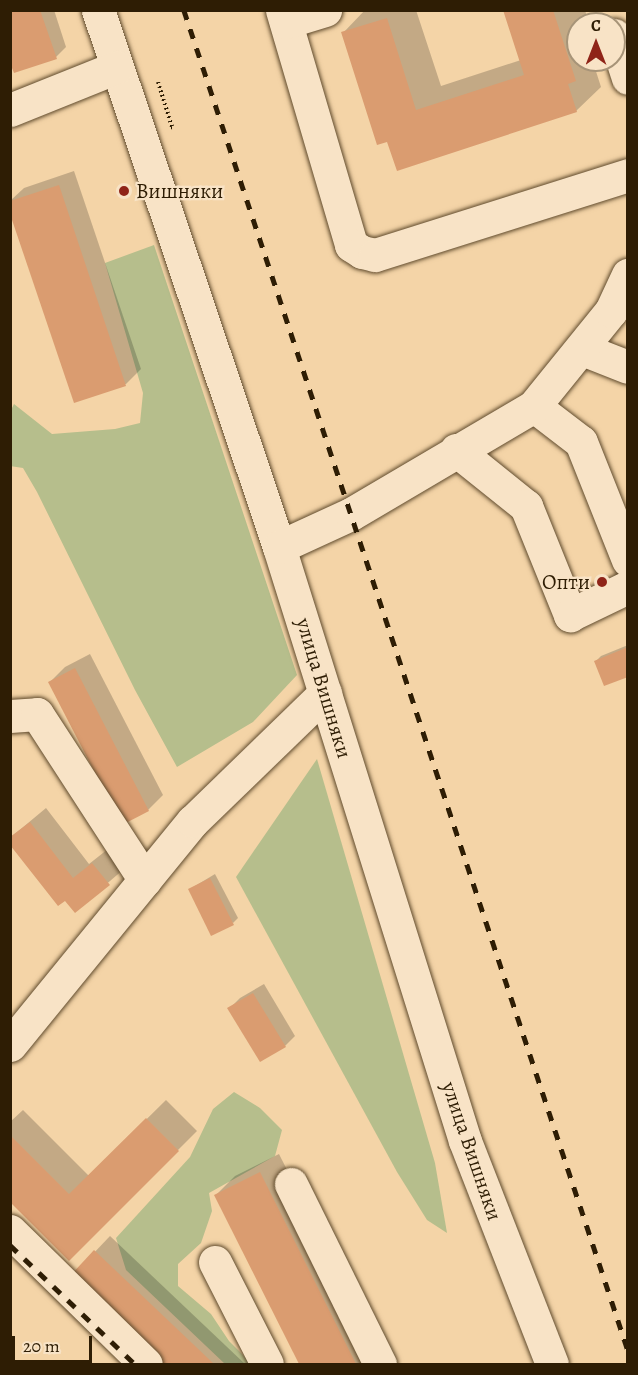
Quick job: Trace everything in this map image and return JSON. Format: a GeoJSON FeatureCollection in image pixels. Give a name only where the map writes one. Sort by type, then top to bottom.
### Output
{"type":"FeatureCollection","features":[{"type":"Feature","properties":{"kind":"street","name":"улица Вишняки"},"geometry":{"type":"LineString","coordinates":[[98,10],[279,547],[465,1141],[552,1365]]}},
{"type":"Feature","properties":{"kind":"street"},"geometry":{"type":"LineString","coordinates":[[325,10],[284,16],[351,245],[362,252],[375,255],[627,175]]}},
{"type":"Feature","properties":{"kind":"street"},"geometry":{"type":"LineString","coordinates":[[10,110],[117,67]]}},
{"type":"Feature","properties":{"kind":"street"},"geometry":{"type":"LineString","coordinates":[[279,547],[351,514],[534,406],[611,311],[627,275]]}},
{"type":"Feature","properties":{"kind":"street"},"geometry":{"type":"LineString","coordinates":[[582,349],[627,367]]}},
{"type":"Feature","properties":{"kind":"street"},"geometry":{"type":"LineString","coordinates":[[534,406],[581,442],[627,560]]}},
{"type":"Feature","properties":{"kind":"street"},"geometry":{"type":"LineString","coordinates":[[456,450],[526,506],[570,615],[627,587]]}},
{"type":"Feature","properties":{"kind":"street"},"geometry":{"type":"LineString","coordinates":[[10,1045],[193,822],[325,693]]}},
{"type":"Feature","properties":{"kind":"street"},"geometry":{"type":"LineString","coordinates":[[10,716],[37,714],[145,880]]}},
{"type":"Feature","properties":{"kind":"street"},"geometry":{"type":"LineString","coordinates":[[291,1184],[380,1365]]}},
{"type":"Feature","properties":{"kind":"street"},"geometry":{"type":"LineString","coordinates":[[10,1231],[146,1365]]}},
{"type":"Feature","properties":{"kind":"street"},"geometry":{"type":"LineString","coordinates":[[215,1263],[267,1365]]}},
{"type":"Feature","properties":{"kind":"green space"},"geometry":{"type":"Polygon","coordinates":[[[154,245],[297,675],[253,722],[177,767],[135,690],[37,492],[23,468],[10,466],[11,410],[14,404],[52,434],[115,429],[140,423],[143,393],[105,263],[154,245]]]}},
{"type":"Feature","properties":{"kind":"green space"},"geometry":{"type":"Polygon","coordinates":[[[317,759],[435,1163],[447,1233],[427,1220],[397,1172],[236,877],[317,759]]]}},
{"type":"Feature","properties":{"kind":"green space"},"geometry":{"type":"Polygon","coordinates":[[[234,1092],[260,1108],[282,1130],[275,1156],[209,1193],[212,1211],[201,1243],[178,1264],[178,1286],[211,1314],[229,1341],[252,1364],[225,1364],[126,1270],[116,1238],[190,1157],[213,1109],[234,1092]]]}},
{"type":"Feature","properties":{"kind":"building"},"geometry":{"type":"Polygon","coordinates":[[[10,10],[40,10],[57,59],[14,73],[10,63],[10,10]]]}},
{"type":"Feature","properties":{"kind":"building"},"geometry":{"type":"Polygon","coordinates":[[[503,10],[553,10],[566,50],[566,72],[573,72],[576,81],[568,84],[577,112],[397,171],[387,142],[377,145],[341,32],[387,18],[416,110],[524,75],[503,10]]]}},
{"type":"Feature","properties":{"kind":"building"},"geometry":{"type":"Polygon","coordinates":[[[59,185],[126,386],[74,403],[10,214],[10,201],[59,185]]]}},
{"type":"Feature","properties":{"kind":"building"},"geometry":{"type":"Polygon","coordinates":[[[628,647],[628,677],[604,686],[594,661],[628,647]]]}},
{"type":"Feature","properties":{"kind":"building"},"geometry":{"type":"Polygon","coordinates":[[[75,668],[149,811],[122,825],[48,682],[75,668]]]}},
{"type":"Feature","properties":{"kind":"building"},"geometry":{"type":"Polygon","coordinates":[[[30,822],[73,878],[92,863],[110,885],[75,913],[65,901],[58,906],[10,845],[10,837],[30,822]]]}},
{"type":"Feature","properties":{"kind":"building"},"geometry":{"type":"Polygon","coordinates":[[[210,878],[234,925],[211,936],[188,889],[210,878]]]}},
{"type":"Feature","properties":{"kind":"building"},"geometry":{"type":"Polygon","coordinates":[[[253,993],[286,1047],[260,1062],[227,1008],[253,993]]]}},
{"type":"Feature","properties":{"kind":"building"},"geometry":{"type":"Polygon","coordinates":[[[146,1118],[179,1151],[69,1261],[10,1202],[10,1135],[69,1194],[146,1118]]]}},
{"type":"Feature","properties":{"kind":"building"},"geometry":{"type":"Polygon","coordinates":[[[260,1172],[356,1364],[299,1364],[214,1195],[260,1172]]]}},
{"type":"Feature","properties":{"kind":"building"},"geometry":{"type":"Polygon","coordinates":[[[94,1250],[214,1364],[161,1364],[69,1277],[94,1250]]]}},
{"type":"Feature","properties":{"kind":"railway"},"geometry":{"type":"LineString","coordinates":[[184,10],[628,1350]]}},
{"type":"Feature","properties":{"kind":"railway"},"geometry":{"type":"LineString","coordinates":[[10,1245],[135,1364]]}},
{"type":"Feature","properties":{"kind":"place","name":"Вишняки"},"geometry":{"type":"Point","coordinates":[124,191]}},
{"type":"Feature","properties":{"kind":"place","name":"Опти"},"geometry":{"type":"Point","coordinates":[602,582]}}]}
